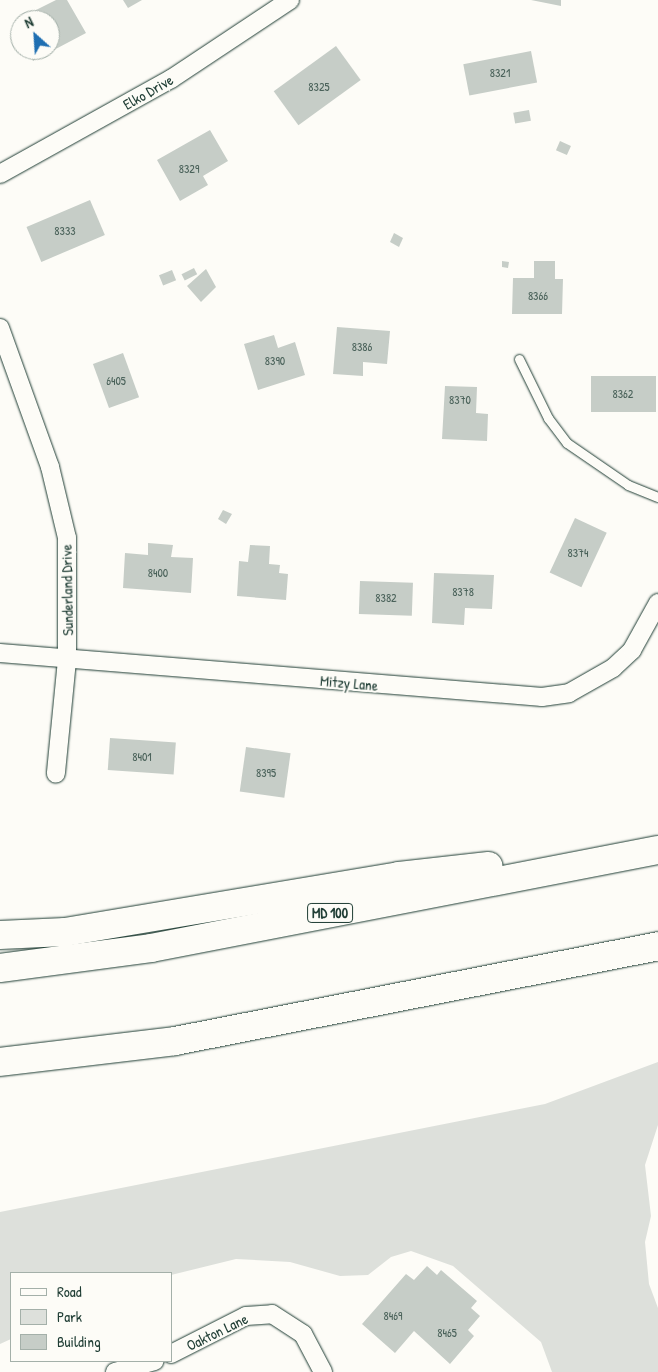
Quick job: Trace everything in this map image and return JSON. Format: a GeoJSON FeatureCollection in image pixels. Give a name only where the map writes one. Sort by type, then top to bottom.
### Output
{"type":"FeatureCollection","features":[{"type":"Feature","properties":{"kind":"highway"},"geometry":{"type":"LineString","coordinates":[[0,935],[65,932],[399,876],[658,846]]}},
{"type":"Feature","properties":{"kind":"highway","name":"MD 100"},"geometry":{"type":"LineString","coordinates":[[0,968],[151,948],[658,850]]}},
{"type":"Feature","properties":{"kind":"highway"},"geometry":{"type":"LineString","coordinates":[[0,1062],[175,1041],[658,946]]}},
{"type":"Feature","properties":{"kind":"street","name":"Elko Drive"},"geometry":{"type":"LineString","coordinates":[[0,174],[171,79],[290,0]]}},
{"type":"Feature","properties":{"kind":"street","name":"Sunderland Drive"},"geometry":{"type":"LineString","coordinates":[[0,328],[50,467],[62,514],[69,577],[67,660],[56,772]]}},
{"type":"Feature","properties":{"kind":"street","name":"Mitzy Lane"},"geometry":{"type":"LineString","coordinates":[[0,653],[67,660],[542,697],[569,693],[613,668],[632,650],[658,604]]}},
{"type":"Feature","properties":{"kind":"street","name":"Oakton Lane"},"geometry":{"type":"LineString","coordinates":[[172,1353],[246,1316],[272,1314],[303,1334],[323,1372]]}},
{"type":"Feature","properties":{"kind":"street"},"geometry":{"type":"LineString","coordinates":[[115,1372],[151,1362]]}},
{"type":"Feature","properties":{"kind":"lane"},"geometry":{"type":"LineString","coordinates":[[519,358],[548,418],[567,443],[628,485],[658,497]]}},
{"type":"Feature","properties":{"kind":"green space"},"geometry":{"type":"Polygon","coordinates":[[[658,1062],[658,1125],[645,1165],[651,1216],[645,1242],[649,1284],[658,1308],[658,1372],[552,1372],[541,1342],[453,1266],[411,1251],[391,1257],[368,1275],[340,1276],[290,1262],[236,1259],[172,1275],[172,1272],[10,1272],[10,1339],[0,1344],[0,1212],[545,1104],[658,1062]]]}},
{"type":"Feature","properties":{"kind":"building"},"geometry":{"type":"Polygon","coordinates":[[[56,0],[67,0],[86,33],[60,47],[60,10],[36,10],[56,0]]]}},
{"type":"Feature","properties":{"kind":"building"},"geometry":{"type":"Polygon","coordinates":[[[123,0],[142,0],[128,8],[123,0]]]}},
{"type":"Feature","properties":{"kind":"building"},"geometry":{"type":"Polygon","coordinates":[[[531,0],[561,0],[561,6],[531,0]]]}},
{"type":"Feature","properties":{"kind":"building"},"geometry":{"type":"Polygon","coordinates":[[[336,46],[361,80],[298,125],[274,91],[336,46]]]}},
{"type":"Feature","properties":{"kind":"building"},"geometry":{"type":"Polygon","coordinates":[[[531,51],[537,82],[469,96],[463,64],[531,51]]]}},
{"type":"Feature","properties":{"kind":"building"},"geometry":{"type":"Polygon","coordinates":[[[529,110],[531,121],[515,124],[513,113],[529,110]]]}},
{"type":"Feature","properties":{"kind":"building"},"geometry":{"type":"Polygon","coordinates":[[[210,130],[228,161],[203,176],[208,185],[180,201],[157,160],[210,130]]]}},
{"type":"Feature","properties":{"kind":"building"},"geometry":{"type":"Polygon","coordinates":[[[560,141],[571,146],[567,155],[556,150],[560,141]]]}},
{"type":"Feature","properties":{"kind":"building"},"geometry":{"type":"Polygon","coordinates":[[[90,200],[105,235],[41,262],[26,227],[90,200]]]}},
{"type":"Feature","properties":{"kind":"building"},"geometry":{"type":"Polygon","coordinates":[[[394,233],[403,238],[399,247],[390,242],[394,233]]]}},
{"type":"Feature","properties":{"kind":"building"},"geometry":{"type":"Polygon","coordinates":[[[502,261],[509,262],[508,268],[502,267],[502,261]]]}},
{"type":"Feature","properties":{"kind":"building"},"geometry":{"type":"Polygon","coordinates":[[[534,261],[555,261],[555,279],[563,279],[562,314],[512,314],[513,278],[534,278],[534,261]]]}},
{"type":"Feature","properties":{"kind":"building"},"geometry":{"type":"Polygon","coordinates":[[[194,268],[197,274],[185,281],[182,274],[194,268]]]}},
{"type":"Feature","properties":{"kind":"building"},"geometry":{"type":"Polygon","coordinates":[[[206,269],[216,287],[201,302],[187,286],[206,269]]]}},
{"type":"Feature","properties":{"kind":"building"},"geometry":{"type":"Polygon","coordinates":[[[172,270],[176,280],[163,285],[159,275],[172,270]]]}},
{"type":"Feature","properties":{"kind":"building"},"geometry":{"type":"Polygon","coordinates":[[[337,327],[390,331],[387,364],[363,362],[363,376],[333,374],[337,327]]]}},
{"type":"Feature","properties":{"kind":"building"},"geometry":{"type":"Polygon","coordinates":[[[274,335],[278,348],[295,342],[305,375],[258,390],[244,344],[274,335]]]}},
{"type":"Feature","properties":{"kind":"building"},"geometry":{"type":"Polygon","coordinates":[[[123,353],[139,397],[109,408],[93,364],[123,353]]]}},
{"type":"Feature","properties":{"kind":"building"},"geometry":{"type":"Polygon","coordinates":[[[591,376],[656,376],[656,412],[591,412],[591,376]]]}},
{"type":"Feature","properties":{"kind":"building"},"geometry":{"type":"Polygon","coordinates":[[[445,386],[477,387],[476,413],[488,414],[487,441],[442,439],[445,386]]]}},
{"type":"Feature","properties":{"kind":"building"},"geometry":{"type":"Polygon","coordinates":[[[223,510],[232,514],[226,524],[218,519],[223,510]]]}},
{"type":"Feature","properties":{"kind":"building"},"geometry":{"type":"Polygon","coordinates":[[[575,518],[607,533],[581,587],[550,572],[575,518]]]}},
{"type":"Feature","properties":{"kind":"building"},"geometry":{"type":"Polygon","coordinates":[[[148,543],[173,545],[171,557],[193,558],[191,593],[123,588],[125,553],[148,555],[148,543]]]}},
{"type":"Feature","properties":{"kind":"building"},"geometry":{"type":"Polygon","coordinates":[[[250,545],[270,546],[269,564],[280,565],[279,573],[288,574],[286,600],[237,596],[239,561],[248,562],[250,545]]]}},
{"type":"Feature","properties":{"kind":"building"},"geometry":{"type":"Polygon","coordinates":[[[434,573],[494,575],[492,609],[465,608],[464,625],[432,623],[434,573]]]}},
{"type":"Feature","properties":{"kind":"building"},"geometry":{"type":"Polygon","coordinates":[[[360,581],[413,583],[412,616],[359,614],[360,581]]]}},
{"type":"Feature","properties":{"kind":"building"},"geometry":{"type":"Polygon","coordinates":[[[110,738],[176,743],[174,775],[108,770],[110,738]]]}},
{"type":"Feature","properties":{"kind":"building"},"geometry":{"type":"Polygon","coordinates":[[[246,747],[291,753],[284,798],[240,792],[246,747]]]}},
{"type":"Feature","properties":{"kind":"building"},"geometry":{"type":"Polygon","coordinates":[[[427,1266],[437,1275],[441,1270],[477,1301],[471,1308],[480,1316],[468,1330],[474,1336],[450,1364],[414,1331],[395,1353],[362,1324],[406,1274],[414,1280],[427,1266]]]}}]}
